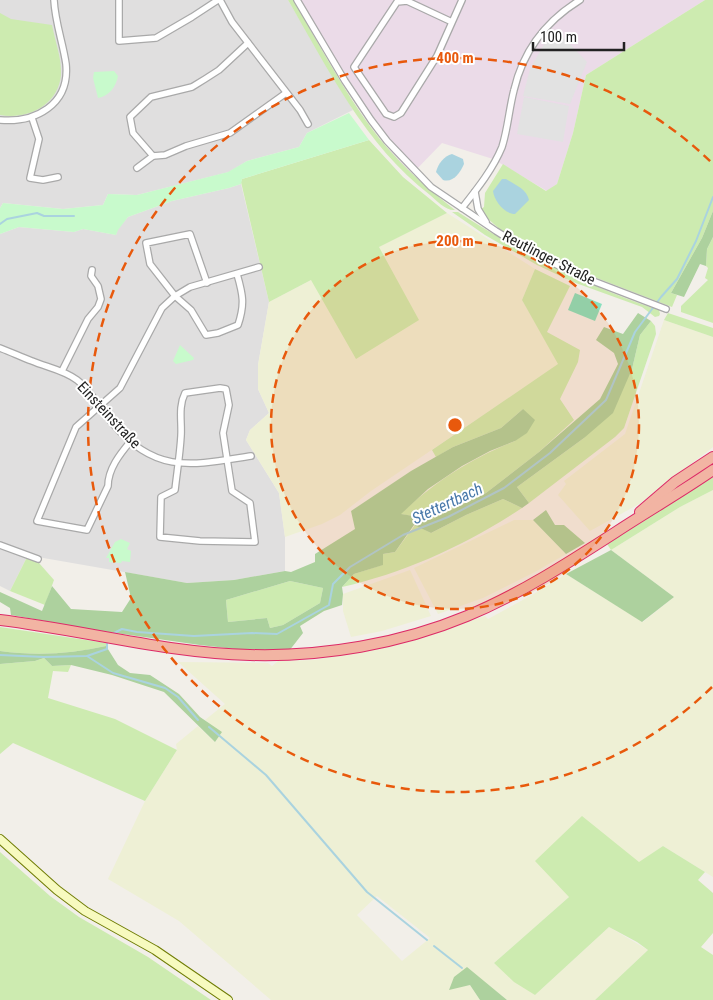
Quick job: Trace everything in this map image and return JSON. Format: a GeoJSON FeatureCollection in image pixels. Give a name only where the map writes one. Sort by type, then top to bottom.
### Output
{"type":"FeatureCollection","features":[{"type":"Feature","properties":{"kind":"highway"},"geometry":{"type":"LineString","coordinates":[[618,531],[675,482],[713,457]]}},
{"type":"Feature","properties":{"kind":"highway"},"geometry":{"type":"LineString","coordinates":[[0,620],[174,648],[250,655],[331,651],[378,643],[425,631],[466,617],[534,584],[713,470]]}},
{"type":"Feature","properties":{"kind":"main road"},"geometry":{"type":"LineString","coordinates":[[0,838],[57,890],[85,911],[154,950],[228,1000]]}},
{"type":"Feature","properties":{"kind":"street"},"geometry":{"type":"LineString","coordinates":[[0,120],[16,121],[32,118],[46,110],[56,100],[62,90],[66,65],[54,0]]}},
{"type":"Feature","properties":{"kind":"street"},"geometry":{"type":"LineString","coordinates":[[119,0],[119,41],[156,38],[219,0],[232,22],[300,110],[308,124]]}},
{"type":"Feature","properties":{"kind":"street","name":"Reutlinger Straße"},"geometry":{"type":"LineString","coordinates":[[297,0],[345,81],[382,134],[432,187],[523,248],[573,273],[666,309]]}},
{"type":"Feature","properties":{"kind":"street"},"geometry":{"type":"LineString","coordinates":[[452,22],[408,1],[397,2],[354,67],[386,114],[394,116],[401,113],[437,56],[462,0]]}},
{"type":"Feature","properties":{"kind":"street"},"geometry":{"type":"LineString","coordinates":[[566,0],[571,6]]}},
{"type":"Feature","properties":{"kind":"street"},"geometry":{"type":"LineString","coordinates":[[462,208],[492,166],[501,149],[506,135],[516,82],[525,56],[532,44],[548,26],[580,0]]}},
{"type":"Feature","properties":{"kind":"street"},"geometry":{"type":"LineString","coordinates":[[153,156],[134,133],[130,117],[151,97],[192,87],[205,79],[219,70],[248,43]]}},
{"type":"Feature","properties":{"kind":"street"},"geometry":{"type":"LineString","coordinates":[[137,168],[153,156],[165,155],[230,132],[286,92]]}},
{"type":"Feature","properties":{"kind":"street"},"geometry":{"type":"LineString","coordinates":[[32,118],[39,139],[30,178],[43,180],[58,177]]}},
{"type":"Feature","properties":{"kind":"street"},"geometry":{"type":"LineString","coordinates":[[474,192],[478,209],[489,226]]}},
{"type":"Feature","properties":{"kind":"street"},"geometry":{"type":"LineString","coordinates":[[206,283],[190,234],[146,243],[150,264],[175,296],[191,310],[206,335],[238,325],[242,314],[244,296],[237,274]]}},
{"type":"Feature","properties":{"kind":"street"},"geometry":{"type":"LineString","coordinates":[[130,442],[117,458],[108,480],[108,486],[87,530],[37,520],[76,427],[120,388],[162,308],[175,296],[190,287],[260,267]]}},
{"type":"Feature","properties":{"kind":"street"},"geometry":{"type":"LineString","coordinates":[[62,371],[88,319],[98,307],[101,299],[98,286],[91,276],[92,270]]}},
{"type":"Feature","properties":{"kind":"street","name":"Einsteinstraße"},"geometry":{"type":"LineString","coordinates":[[0,348],[62,371],[80,382],[130,442],[159,459],[195,464],[251,456]]}},
{"type":"Feature","properties":{"kind":"street"},"geometry":{"type":"LineString","coordinates":[[220,388],[226,389],[229,405],[223,433],[232,491],[250,503],[255,542],[200,541],[160,537],[161,497],[175,490],[178,463],[181,433],[180,418],[185,393],[220,388]]}},
{"type":"Feature","properties":{"kind":"street"},"geometry":{"type":"LineString","coordinates":[[0,546],[38,559]]}},
{"type":"Feature","properties":{"kind":"shaded area"},"geometry":{"type":"Polygon","coordinates":[[[0,0],[288,0],[353,110],[307,133],[299,147],[247,161],[229,172],[137,195],[108,194],[103,205],[63,209],[3,203],[0,208],[0,0]]]}},
{"type":"Feature","properties":{"kind":"shaded area"},"geometry":{"type":"Polygon","coordinates":[[[293,0],[705,0],[586,75],[573,133],[557,184],[547,191],[493,159],[442,143],[412,174],[392,153],[358,108],[293,0]]]}},
{"type":"Feature","properties":{"kind":"shaded area"},"geometry":{"type":"Polygon","coordinates":[[[551,36],[557,41],[562,36],[587,62],[570,104],[523,96],[530,69],[551,36]]]}},
{"type":"Feature","properties":{"kind":"shaded area"},"geometry":{"type":"Polygon","coordinates":[[[524,97],[569,106],[563,142],[517,134],[524,97]]]}},
{"type":"Feature","properties":{"kind":"shaded area"},"geometry":{"type":"Polygon","coordinates":[[[241,184],[269,302],[258,365],[258,389],[269,413],[250,430],[246,440],[279,493],[285,537],[285,571],[234,580],[187,583],[32,556],[27,557],[10,591],[0,586],[0,234],[19,227],[74,232],[83,229],[116,235],[117,230],[128,217],[172,201],[241,184]]]}},
{"type":"Feature","properties":{"kind":"green space"},"geometry":{"type":"Polygon","coordinates":[[[288,0],[293,0],[352,100],[379,137],[415,176],[455,210],[448,209],[442,205],[407,175],[367,130],[333,79],[288,0]]]}},
{"type":"Feature","properties":{"kind":"green space"},"geometry":{"type":"Polygon","coordinates":[[[705,0],[713,0],[713,211],[702,238],[671,293],[677,295],[672,307],[594,277],[503,232],[487,218],[481,209],[484,207],[485,193],[503,164],[546,191],[557,184],[573,133],[586,75],[705,0]]]}},
{"type":"Feature","properties":{"kind":"green space"},"geometry":{"type":"Polygon","coordinates":[[[0,13],[11,19],[52,25],[61,69],[59,86],[48,103],[30,113],[10,116],[0,115],[0,13]]]}},
{"type":"Feature","properties":{"kind":"green space"},"geometry":{"type":"Polygon","coordinates":[[[114,71],[118,76],[116,84],[109,93],[98,98],[93,78],[94,72],[114,71]]]}},
{"type":"Feature","properties":{"kind":"green space"},"geometry":{"type":"Polygon","coordinates":[[[349,113],[369,140],[242,179],[241,184],[229,188],[172,201],[128,217],[116,235],[83,229],[74,232],[19,227],[0,234],[0,208],[3,203],[63,209],[103,205],[108,194],[137,195],[228,172],[247,161],[299,147],[307,133],[349,113]]]}},
{"type":"Feature","properties":{"kind":"green space"},"geometry":{"type":"Polygon","coordinates":[[[369,140],[403,177],[447,213],[379,247],[419,320],[356,359],[311,280],[269,302],[241,182],[242,179],[369,140]]]}},
{"type":"Feature","properties":{"kind":"green space"},"geometry":{"type":"Polygon","coordinates":[[[713,211],[713,237],[707,249],[706,266],[700,264],[684,297],[671,293],[702,238],[713,211]]]}},
{"type":"Feature","properties":{"kind":"green space"},"geometry":{"type":"Polygon","coordinates":[[[452,212],[458,212],[530,255],[580,279],[659,310],[660,314],[655,317],[642,307],[573,282],[537,265],[485,235],[452,212]]]}},
{"type":"Feature","properties":{"kind":"green space"},"geometry":{"type":"Polygon","coordinates":[[[447,213],[535,269],[522,300],[559,364],[371,491],[340,515],[322,524],[285,537],[279,493],[246,440],[250,430],[269,413],[258,389],[258,365],[269,302],[311,280],[418,319],[378,247],[447,213]]]}},
{"type":"Feature","properties":{"kind":"green space"},"geometry":{"type":"Polygon","coordinates":[[[713,237],[713,323],[681,312],[681,306],[708,280],[705,278],[708,268],[706,266],[707,249],[713,237]]]}},
{"type":"Feature","properties":{"kind":"green space"},"geometry":{"type":"Polygon","coordinates":[[[535,269],[570,286],[547,332],[580,350],[578,362],[560,399],[574,420],[539,452],[486,493],[432,519],[400,514],[427,491],[468,463],[515,441],[523,409],[501,428],[453,447],[436,457],[432,450],[558,364],[522,300],[535,269]]]}},
{"type":"Feature","properties":{"kind":"green space"},"geometry":{"type":"Polygon","coordinates":[[[575,293],[602,304],[595,321],[568,310],[575,293]]]}},
{"type":"Feature","properties":{"kind":"green space"},"geometry":{"type":"Polygon","coordinates":[[[638,313],[651,321],[640,335],[632,369],[613,413],[584,438],[517,487],[529,503],[522,508],[503,499],[431,533],[414,525],[395,552],[383,554],[383,565],[354,574],[342,587],[342,605],[324,611],[300,626],[303,633],[289,651],[235,649],[102,631],[11,615],[10,608],[0,602],[0,592],[42,611],[52,586],[71,609],[122,612],[131,598],[125,572],[187,583],[234,580],[285,571],[291,572],[315,562],[315,554],[355,529],[351,511],[411,471],[453,447],[501,428],[523,409],[535,420],[527,433],[515,441],[490,451],[462,466],[428,489],[401,514],[432,519],[486,493],[539,452],[600,399],[618,364],[614,353],[596,340],[604,327],[623,334],[638,313]],[[290,581],[226,600],[228,622],[267,618],[270,628],[283,625],[320,603],[323,588],[290,581]]]}},
{"type":"Feature","properties":{"kind":"green space"},"geometry":{"type":"Polygon","coordinates":[[[668,313],[713,328],[713,337],[664,320],[668,313]]]}},
{"type":"Feature","properties":{"kind":"green space"},"geometry":{"type":"Polygon","coordinates":[[[664,320],[713,337],[713,447],[639,504],[590,531],[558,495],[566,484],[564,481],[625,434],[664,320]]]}},
{"type":"Feature","properties":{"kind":"green space"},"geometry":{"type":"Polygon","coordinates":[[[651,321],[655,326],[656,334],[624,428],[529,503],[517,487],[584,438],[632,369],[640,335],[651,321]]]}},
{"type":"Feature","properties":{"kind":"green space"},"geometry":{"type":"Polygon","coordinates":[[[180,345],[194,358],[193,360],[176,364],[173,361],[180,345]]]}},
{"type":"Feature","properties":{"kind":"green space"},"geometry":{"type":"Polygon","coordinates":[[[713,477],[713,490],[680,507],[611,550],[607,544],[713,477]]]}},
{"type":"Feature","properties":{"kind":"green space"},"geometry":{"type":"Polygon","coordinates":[[[713,490],[713,877],[663,846],[639,863],[569,897],[494,963],[535,995],[609,927],[648,950],[595,1000],[507,1000],[467,968],[449,989],[470,985],[480,1000],[271,1000],[179,921],[108,879],[145,801],[177,750],[176,744],[198,726],[215,742],[221,733],[205,720],[225,704],[178,662],[268,663],[272,666],[278,661],[315,660],[401,642],[485,616],[488,619],[566,574],[643,622],[674,597],[611,550],[680,507],[713,490]],[[377,896],[357,915],[402,961],[430,938],[377,896]]]}},
{"type":"Feature","properties":{"kind":"green space"},"geometry":{"type":"Polygon","coordinates":[[[503,499],[522,508],[480,534],[435,556],[389,574],[342,587],[354,574],[382,565],[383,554],[395,552],[415,525],[431,533],[503,499]]]}},
{"type":"Feature","properties":{"kind":"green space"},"geometry":{"type":"Polygon","coordinates":[[[546,510],[555,525],[564,525],[585,543],[566,554],[533,520],[546,510]]]}},
{"type":"Feature","properties":{"kind":"green space"},"geometry":{"type":"Polygon","coordinates":[[[514,520],[533,520],[566,554],[483,598],[438,614],[414,568],[514,520]]]}},
{"type":"Feature","properties":{"kind":"green space"},"geometry":{"type":"Polygon","coordinates":[[[121,539],[130,543],[127,549],[131,551],[130,562],[109,562],[109,558],[106,558],[115,542],[121,539]]]}},
{"type":"Feature","properties":{"kind":"green space"},"geometry":{"type":"Polygon","coordinates":[[[611,550],[674,597],[642,622],[566,574],[611,550]]]}},
{"type":"Feature","properties":{"kind":"green space"},"geometry":{"type":"Polygon","coordinates":[[[27,557],[39,563],[54,580],[45,605],[10,591],[27,557]]]}},
{"type":"Feature","properties":{"kind":"green space"},"geometry":{"type":"Polygon","coordinates":[[[410,570],[431,616],[382,631],[351,637],[343,611],[343,594],[410,570]]]}},
{"type":"Feature","properties":{"kind":"green space"},"geometry":{"type":"Polygon","coordinates":[[[290,581],[323,588],[320,603],[283,625],[270,628],[267,618],[228,622],[226,600],[290,581]]]}},
{"type":"Feature","properties":{"kind":"green space"},"geometry":{"type":"Polygon","coordinates":[[[0,627],[106,643],[106,646],[80,651],[53,653],[0,651],[0,627]]]}},
{"type":"Feature","properties":{"kind":"green space"},"geometry":{"type":"Polygon","coordinates":[[[106,646],[118,665],[130,673],[150,675],[179,694],[200,717],[222,732],[215,742],[164,692],[112,675],[71,665],[52,666],[44,658],[35,661],[0,664],[0,651],[53,653],[80,651],[106,646]]]}},
{"type":"Feature","properties":{"kind":"green space"},"geometry":{"type":"Polygon","coordinates":[[[44,658],[52,666],[71,665],[68,672],[53,671],[48,698],[115,719],[177,750],[145,801],[13,743],[0,754],[0,664],[35,661],[44,658]]]}},
{"type":"Feature","properties":{"kind":"green space"},"geometry":{"type":"Polygon","coordinates":[[[582,816],[639,862],[663,846],[705,872],[698,880],[713,893],[713,933],[701,947],[713,955],[713,1000],[595,1000],[648,950],[609,927],[535,995],[514,982],[494,963],[569,897],[535,861],[582,816]]]}},
{"type":"Feature","properties":{"kind":"green space"},"geometry":{"type":"Polygon","coordinates":[[[0,852],[50,896],[79,917],[148,957],[211,1000],[0,1000],[0,852]]]}},
{"type":"Feature","properties":{"kind":"green space"},"geometry":{"type":"Polygon","coordinates":[[[467,967],[507,1000],[480,1000],[470,985],[449,990],[454,977],[467,967]]]}},
{"type":"Feature","properties":{"kind":"water"},"geometry":{"type":"Polygon","coordinates":[[[452,154],[463,159],[464,164],[453,179],[443,180],[436,172],[437,169],[444,158],[452,154]]]}},
{"type":"Feature","properties":{"kind":"water"},"geometry":{"type":"Polygon","coordinates":[[[502,179],[506,179],[520,187],[528,196],[529,200],[515,214],[503,209],[494,195],[493,191],[502,179]]]}},
{"type":"Feature","properties":{"kind":"waterway","name":"Stettertbach"},"geometry":{"type":"LineString","coordinates":[[112,634],[122,629],[137,632],[194,636],[252,633],[277,634],[329,605],[333,584],[350,567],[403,535],[448,517],[504,488],[550,453],[606,400],[635,332],[677,279],[696,241],[713,197]]}},
{"type":"Feature","properties":{"kind":"waterway"},"geometry":{"type":"LineString","coordinates":[[0,224],[7,219],[37,213],[44,216],[74,216]]}},
{"type":"Feature","properties":{"kind":"waterway"},"geometry":{"type":"LineString","coordinates":[[0,655],[87,656],[107,649],[107,642]]}},
{"type":"Feature","properties":{"kind":"waterway"},"geometry":{"type":"LineString","coordinates":[[87,656],[113,673],[165,688],[178,697],[198,720]]}},
{"type":"Feature","properties":{"kind":"waterway"},"geometry":{"type":"LineString","coordinates":[[209,727],[266,775],[367,892],[427,940]]}},
{"type":"Feature","properties":{"kind":"waterway"},"geometry":{"type":"LineString","coordinates":[[434,946],[462,968]]}}]}
